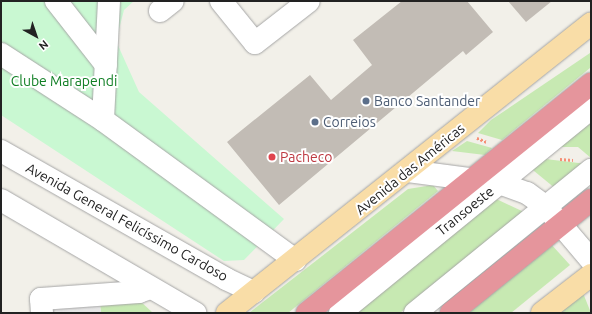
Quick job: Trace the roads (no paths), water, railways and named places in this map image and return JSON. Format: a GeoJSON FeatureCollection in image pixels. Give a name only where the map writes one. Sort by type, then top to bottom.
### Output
{"type":"FeatureCollection","features":[{"type":"Feature","properties":{"kind":"highway"},"geometry":{"type":"LineString","coordinates":[[307,313],[591,84]]}},
{"type":"Feature","properties":{"kind":"highway"},"geometry":{"type":"LineString","coordinates":[[451,313],[591,200]]}},
{"type":"Feature","properties":{"kind":"main road","name":"Avenida das Américas"},"geometry":{"type":"LineString","coordinates":[[227,313],[591,23]]}},
{"type":"Feature","properties":{"kind":"main road"},"geometry":{"type":"LineString","coordinates":[[542,313],[591,275]]}},
{"type":"Feature","properties":{"kind":"street"},"geometry":{"type":"LineString","coordinates":[[56,1],[106,65]]}},
{"type":"Feature","properties":{"kind":"street"},"geometry":{"type":"LineString","coordinates":[[103,120],[109,1]]}},
{"type":"Feature","properties":{"kind":"street"},"geometry":{"type":"LineString","coordinates":[[221,1],[255,43],[309,1]]}},
{"type":"Feature","properties":{"kind":"street"},"geometry":{"type":"LineString","coordinates":[[1,54],[103,120],[295,260]]}},
{"type":"Feature","properties":{"kind":"street","name":"Transoeste"},"geometry":{"type":"LineString","coordinates":[[340,313],[591,108]]}},
{"type":"Feature","properties":{"kind":"street","name":"Avenida General Felicíssimo Cardoso"},"geometry":{"type":"LineString","coordinates":[[1,151],[226,279],[254,292]]}},
{"type":"Feature","properties":{"kind":"street"},"geometry":{"type":"LineString","coordinates":[[415,313],[546,207],[586,165]]}},
{"type":"Feature","properties":{"kind":"street"},"geometry":{"type":"LineString","coordinates":[[408,170],[499,183],[527,193],[546,207],[591,260]]}},
{"type":"Feature","properties":{"kind":"street"},"geometry":{"type":"LineString","coordinates":[[1,200],[195,313]]}},
{"type":"Feature","properties":{"kind":"street"},"geometry":{"type":"LineString","coordinates":[[42,313],[41,299],[80,305],[139,292],[150,288]]}},
{"type":"Feature","properties":{"kind":"place","name":"Banco Santander"},"geometry":{"type":"Point","coordinates":[366,101]}},
{"type":"Feature","properties":{"kind":"place","name":"Correios"},"geometry":{"type":"Point","coordinates":[315,122]}},
{"type":"Feature","properties":{"kind":"place","name":"Pacheco"},"geometry":{"type":"Point","coordinates":[272,157]}},
{"type":"Feature","properties":{"kind":"park label","name":"Clube Marapendi"},"geometry":{"type":"Point","coordinates":[64,81]}}]}
